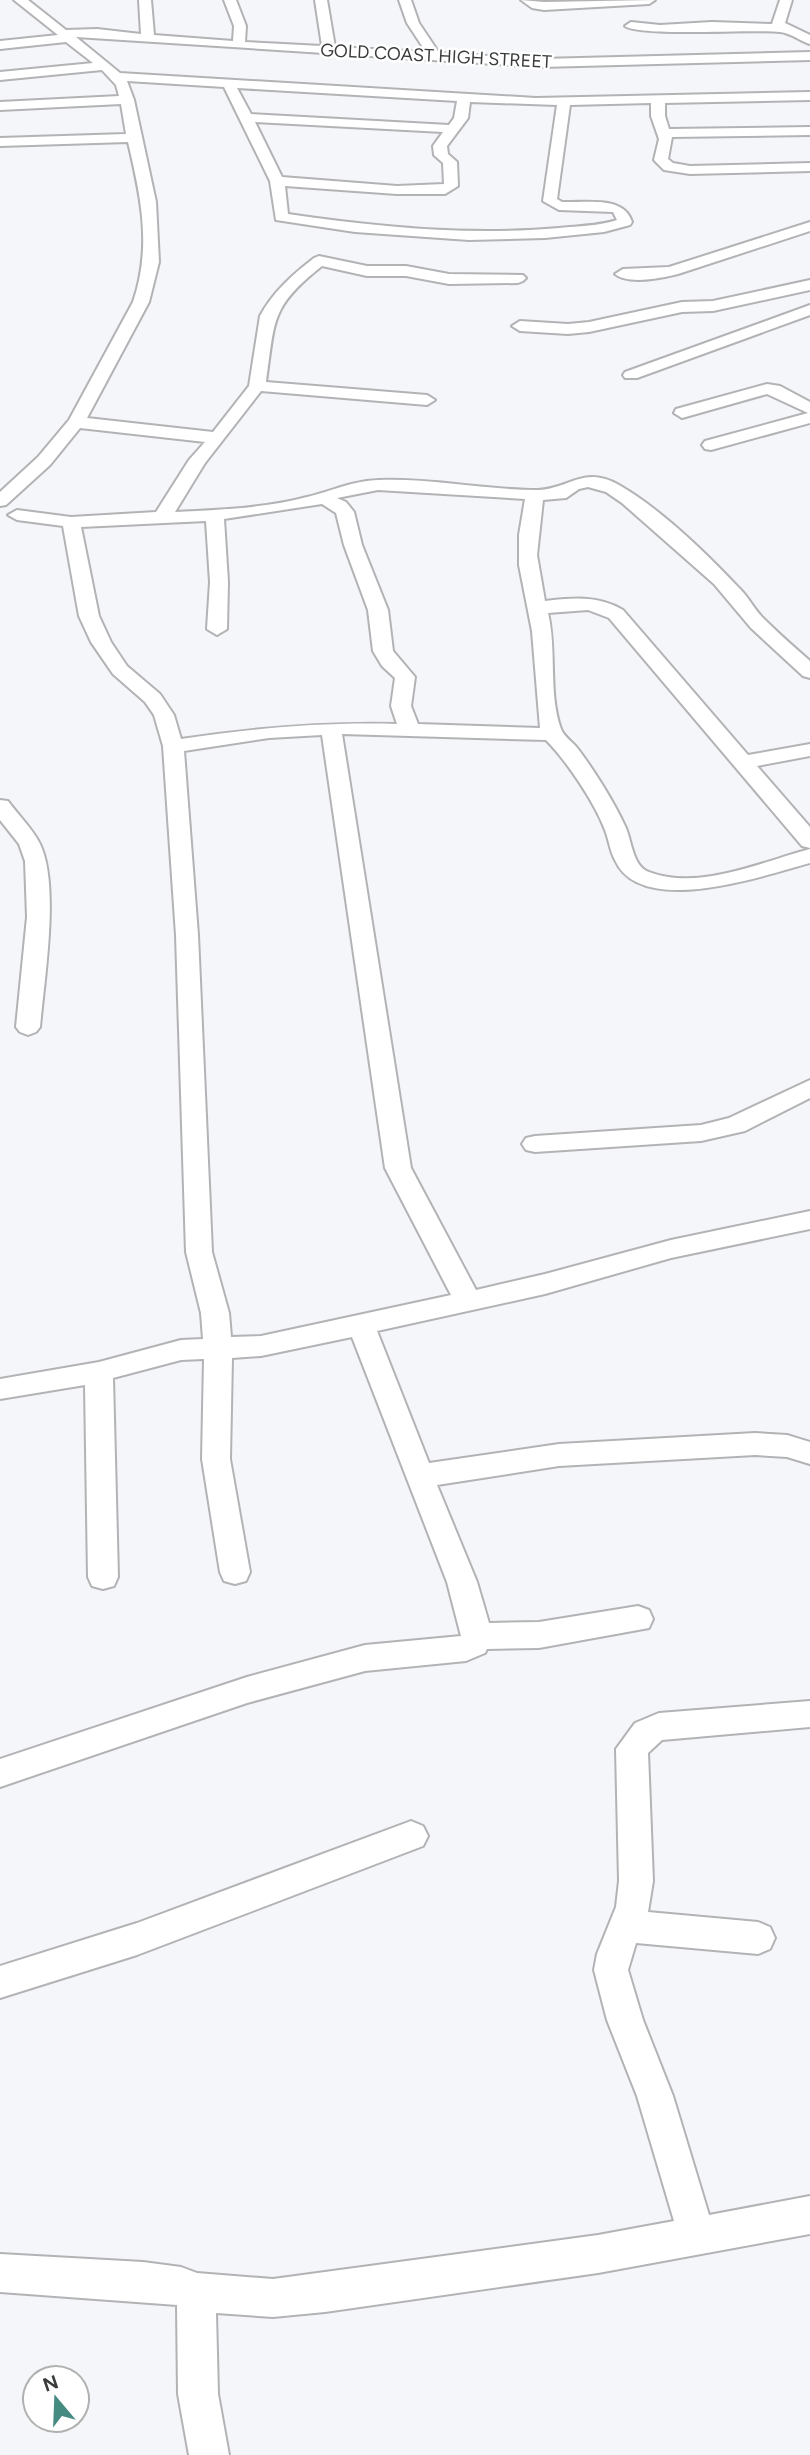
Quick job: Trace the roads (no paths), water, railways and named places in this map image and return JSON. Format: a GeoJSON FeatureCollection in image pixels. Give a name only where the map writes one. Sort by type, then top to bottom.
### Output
{"type":"FeatureCollection","features":[{"type":"Feature","properties":{"kind":"street"},"geometry":{"type":"LineString","coordinates":[[0,500],[44,461],[76,422],[128,328],[149,283],[154,240],[147,191],[127,100],[118,77],[20,0]]}},
{"type":"Feature","properties":{"kind":"street"},"geometry":{"type":"LineString","coordinates":[[145,0],[148,38]]}},
{"type":"Feature","properties":{"kind":"street"},"geometry":{"type":"LineString","coordinates":[[230,0],[240,23],[238,45]]}},
{"type":"Feature","properties":{"kind":"street"},"geometry":{"type":"LineString","coordinates":[[321,0],[332,50],[312,79],[322,89]]}},
{"type":"Feature","properties":{"kind":"street"},"geometry":{"type":"LineString","coordinates":[[405,0],[413,23],[430,46],[434,58]]}},
{"type":"Feature","properties":{"kind":"street"},"geometry":{"type":"LineString","coordinates":[[527,0],[544,6],[649,0]]}},
{"type":"Feature","properties":{"kind":"street"},"geometry":{"type":"LineString","coordinates":[[783,28],[778,20],[786,0]]}},
{"type":"Feature","properties":{"kind":"street"},"geometry":{"type":"LineString","coordinates":[[631,2],[626,9],[645,61]]}},
{"type":"Feature","properties":{"kind":"street"},"geometry":{"type":"LineString","coordinates":[[631,26],[660,29],[712,26],[783,28],[810,40]]}},
{"type":"Feature","properties":{"kind":"street","name":"GOLD COAST HIGH STREET"},"geometry":{"type":"LineString","coordinates":[[0,45],[97,33],[332,50],[434,58],[461,80],[541,63],[810,56]]}},
{"type":"Feature","properties":{"kind":"street"},"geometry":{"type":"LineString","coordinates":[[675,61],[679,80],[688,100],[705,122],[705,147]]}},
{"type":"Feature","properties":{"kind":"street"},"geometry":{"type":"LineString","coordinates":[[0,76],[103,66]]}},
{"type":"Feature","properties":{"kind":"street"},"geometry":{"type":"LineString","coordinates":[[118,77],[228,82],[301,90],[461,80],[564,102],[810,96]]}},
{"type":"Feature","properties":{"kind":"street"},"geometry":{"type":"LineString","coordinates":[[277,181],[397,190],[445,190],[451,186],[450,162],[439,150],[461,118],[461,80]]}},
{"type":"Feature","properties":{"kind":"street"},"geometry":{"type":"LineString","coordinates":[[228,82],[277,181],[281,217],[435,233],[536,234],[622,224],[625,219],[616,208],[559,206],[550,201],[564,102]]}},
{"type":"Feature","properties":{"kind":"street"},"geometry":{"type":"LineString","coordinates":[[0,106],[127,100]]}},
{"type":"Feature","properties":{"kind":"street"},"geometry":{"type":"LineString","coordinates":[[658,101],[658,116],[664,133],[661,160],[669,167],[690,170],[810,167]]}},
{"type":"Feature","properties":{"kind":"street"},"geometry":{"type":"LineString","coordinates":[[246,118],[454,129]]}},
{"type":"Feature","properties":{"kind":"street"},"geometry":{"type":"LineString","coordinates":[[664,133],[705,122],[810,131]]}},
{"type":"Feature","properties":{"kind":"street"},"geometry":{"type":"LineString","coordinates":[[0,142],[134,138]]}},
{"type":"Feature","properties":{"kind":"street"},"geometry":{"type":"LineString","coordinates":[[623,274],[666,273],[810,226]]}},
{"type":"Feature","properties":{"kind":"street"},"geometry":{"type":"LineString","coordinates":[[162,518],[198,460],[257,386],[272,306],[319,261],[367,271],[406,271],[449,279],[518,278]]}},
{"type":"Feature","properties":{"kind":"street"},"geometry":{"type":"LineString","coordinates":[[520,326],[568,329],[589,327],[682,307],[713,306],[810,285]]}},
{"type":"Feature","properties":{"kind":"street"},"geometry":{"type":"LineString","coordinates":[[792,289],[810,302]]}},
{"type":"Feature","properties":{"kind":"street"},"geometry":{"type":"LineString","coordinates":[[631,375],[810,310]]}},
{"type":"Feature","properties":{"kind":"street"},"geometry":{"type":"LineString","coordinates":[[257,386],[427,400]]}},
{"type":"Feature","properties":{"kind":"street"},"geometry":{"type":"LineString","coordinates":[[681,413],[767,389],[810,409]]}},
{"type":"Feature","properties":{"kind":"street"},"geometry":{"type":"LineString","coordinates":[[711,445],[810,418]]}},
{"type":"Feature","properties":{"kind":"street"},"geometry":{"type":"LineString","coordinates":[[76,422],[218,438]]}},
{"type":"Feature","properties":{"kind":"street"},"geometry":{"type":"LineString","coordinates":[[17,514],[71,522],[162,518],[215,515],[324,498],[351,489],[403,485],[535,495],[560,494],[568,486],[581,482],[599,482],[619,492],[734,593],[750,616],[808,668]]}},
{"type":"Feature","properties":{"kind":"street"},"geometry":{"type":"LineString","coordinates":[[535,495],[527,550],[529,575],[543,635],[545,710],[552,734],[570,752],[615,827],[626,861],[634,872],[643,878],[682,884],[712,883],[810,856]]}},
{"type":"Feature","properties":{"kind":"street"},"geometry":{"type":"LineString","coordinates":[[324,498],[340,506],[345,512],[353,545],[378,610],[383,651],[396,670],[405,677],[401,706],[410,731]]}},
{"type":"Feature","properties":{"kind":"street"},"geometry":{"type":"LineString","coordinates":[[215,515],[219,582],[217,629]]}},
{"type":"Feature","properties":{"kind":"street"},"geometry":{"type":"LineString","coordinates":[[71,522],[89,616],[101,642],[120,670],[153,698],[164,715],[173,746],[187,935],[200,1252],[215,1313],[218,1348],[216,1460],[235,1572]]}},
{"type":"Feature","properties":{"kind":"street"},"geometry":{"type":"LineString","coordinates":[[537,608],[592,604],[607,607],[745,762],[810,841]]}},
{"type":"Feature","properties":{"kind":"street"},"geometry":{"type":"LineString","coordinates":[[173,746],[269,732],[331,728],[552,734]]}},
{"type":"Feature","properties":{"kind":"street"},"geometry":{"type":"LineString","coordinates":[[331,728],[398,1168],[467,1301]]}},
{"type":"Feature","properties":{"kind":"street"},"geometry":{"type":"LineString","coordinates":[[745,762],[810,750]]}},
{"type":"Feature","properties":{"kind":"street"},"geometry":{"type":"LineString","coordinates":[[0,806],[29,843],[36,860],[38,917],[28,1027]]}},
{"type":"Feature","properties":{"kind":"street"},"geometry":{"type":"LineString","coordinates":[[536,1144],[701,1133],[736,1125],[810,1088]]}},
{"type":"Feature","properties":{"kind":"street"},"geometry":{"type":"LineString","coordinates":[[0,1388],[99,1373],[181,1350],[261,1346],[545,1284],[671,1249],[810,1220]]}},
{"type":"Feature","properties":{"kind":"street"},"geometry":{"type":"LineString","coordinates":[[0,1773],[247,1690],[365,1658],[466,1648],[474,1644],[477,1636],[462,1582],[361,1325]]}},
{"type":"Feature","properties":{"kind":"street"},"geometry":{"type":"LineString","coordinates":[[99,1373],[103,1577]]}},
{"type":"Feature","properties":{"kind":"street"},"geometry":{"type":"LineString","coordinates":[[419,1476],[559,1455],[755,1444],[787,1446],[810,1453]]}},
{"type":"Feature","properties":{"kind":"street"},"geometry":{"type":"LineString","coordinates":[[477,1636],[539,1635],[638,1619]]}},
{"type":"Feature","properties":{"kind":"street"},"geometry":{"type":"LineString","coordinates":[[697,2236],[655,2096],[614,1987],[611,1970],[614,1954],[633,1907],[636,1881],[632,1749],[646,1733],[659,1727],[810,1714]]}},
{"type":"Feature","properties":{"kind":"street"},"geometry":{"type":"LineString","coordinates":[[0,1982],[137,1939],[411,1836]]}},
{"type":"Feature","properties":{"kind":"street"},"geometry":{"type":"LineString","coordinates":[[626,1926],[758,1938]]}},
{"type":"Feature","properties":{"kind":"street"},"geometry":{"type":"LineString","coordinates":[[0,2273],[143,2281],[181,2286],[197,2292],[272,2298],[325,2293],[598,2254],[810,2215]]}},
{"type":"Feature","properties":{"kind":"street"},"geometry":{"type":"LineString","coordinates":[[197,2292],[194,2363],[199,2417],[209,2455]]}}]}
